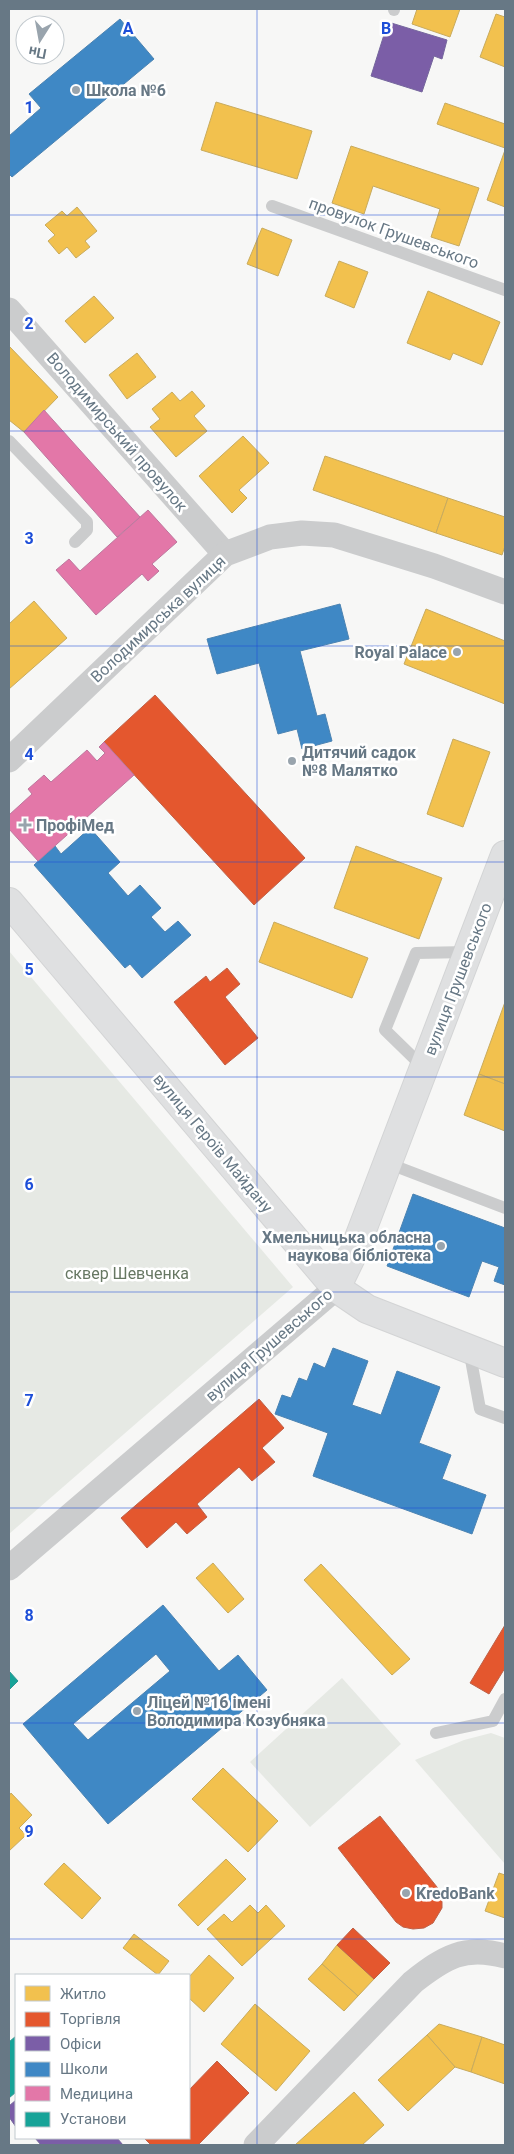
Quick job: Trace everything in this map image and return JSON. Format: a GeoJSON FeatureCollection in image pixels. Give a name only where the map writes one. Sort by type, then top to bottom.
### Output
{"type":"FeatureCollection","features":[{"type":"Feature","properties":{"kind":"street","name":"Володимирський провулок"},"geometry":{"type":"LineString","coordinates":[[9,310],[225,554]]}},
{"type":"Feature","properties":{"kind":"street","name":"Володимирська вулиця"},"geometry":{"type":"LineString","coordinates":[[9,760],[225,554],[270,537],[302,533],[334,535],[504,588]]}},
{"type":"Feature","properties":{"kind":"street","name":"вулиця Грушевського"},"geometry":{"type":"LineString","coordinates":[[9,1568],[336,1288],[354,1251],[505,855]]}},
{"type":"Feature","properties":{"kind":"street","name":"вулиця Героїв Майдану"},"geometry":{"type":"LineString","coordinates":[[9,902],[336,1288],[367,1309],[505,1363]]}},
{"type":"Feature","properties":{"kind":"street"},"geometry":{"type":"LineString","coordinates":[[256,2145],[413,1982],[440,1961],[456,1954],[468,1952],[489,1952],[505,1956]]}},
{"type":"Feature","properties":{"kind":"lane","name":"провулок Грушевського"},"geometry":{"type":"LineString","coordinates":[[272,206],[505,290]]}},
{"type":"Feature","properties":{"kind":"lane"},"geometry":{"type":"LineString","coordinates":[[9,441],[87,522],[87,530],[75,542]]}},
{"type":"Feature","properties":{"kind":"lane"},"geometry":{"type":"LineString","coordinates":[[424,1068],[385,1030],[416,953],[468,952]]}},
{"type":"Feature","properties":{"kind":"lane"},"geometry":{"type":"LineString","coordinates":[[387,1163],[505,1208]]}},
{"type":"Feature","properties":{"kind":"lane"},"geometry":{"type":"LineString","coordinates":[[469,1349],[480,1409],[505,1418]]}},
{"type":"Feature","properties":{"kind":"lane"},"geometry":{"type":"LineString","coordinates":[[436,1733],[493,1721],[505,1699]]}},
{"type":"Feature","properties":{"kind":"green space","name":"сквер Шевченка"},"geometry":{"type":"Polygon","coordinates":[[[9,951],[293,1287],[9,1534],[9,951]]]}},
{"type":"Feature","properties":{"kind":"green space"},"geometry":{"type":"Polygon","coordinates":[[[342,1678],[401,1744],[310,1827],[250,1762],[342,1678]]]}},
{"type":"Feature","properties":{"kind":"green space"},"geometry":{"type":"Polygon","coordinates":[[[491,1733],[505,1738],[505,1864],[415,1760],[464,1740],[491,1733]]]}},
{"type":"Feature","properties":{"kind":"building: Житло"},"geometry":{"type":"Polygon","coordinates":[[[417,9],[460,9],[450,37],[412,24],[417,9]]]}},
{"type":"Feature","properties":{"kind":"building: Житло"},"geometry":{"type":"Polygon","coordinates":[[[496,14],[505,17],[505,67],[480,57],[496,14]]]}},
{"type":"Feature","properties":{"kind":"building: Житло"},"geometry":{"type":"Polygon","coordinates":[[[216,102],[312,131],[297,179],[201,150],[216,102]]]}},
{"type":"Feature","properties":{"kind":"building: Житло"},"geometry":{"type":"Polygon","coordinates":[[[445,103],[505,124],[505,148],[437,124],[445,103]]]}},
{"type":"Feature","properties":{"kind":"building: Житло"},"geometry":{"type":"Polygon","coordinates":[[[351,146],[479,188],[459,246],[431,237],[440,209],[373,186],[364,214],[332,203],[351,146]]]}},
{"type":"Feature","properties":{"kind":"building: Житло"},"geometry":{"type":"Polygon","coordinates":[[[505,150],[505,207],[487,200],[505,150]]]}},
{"type":"Feature","properties":{"kind":"building: Житло"},"geometry":{"type":"Polygon","coordinates":[[[77,207],[97,231],[85,241],[90,247],[76,258],[67,247],[59,254],[48,241],[55,235],[45,225],[62,211],[67,216],[77,207]]]}},
{"type":"Feature","properties":{"kind":"building: Житло"},"geometry":{"type":"Polygon","coordinates":[[[262,228],[292,240],[278,276],[247,264],[262,228]]]}},
{"type":"Feature","properties":{"kind":"building: Житло"},"geometry":{"type":"Polygon","coordinates":[[[339,261],[368,272],[354,308],[325,296],[339,261]]]}},
{"type":"Feature","properties":{"kind":"building: Житло"},"geometry":{"type":"Polygon","coordinates":[[[428,291],[500,322],[482,365],[453,353],[450,360],[407,343],[428,291]]]}},
{"type":"Feature","properties":{"kind":"building: Житло"},"geometry":{"type":"Polygon","coordinates":[[[94,296],[114,318],[85,343],[65,321],[94,296]]]}},
{"type":"Feature","properties":{"kind":"building: Житло"},"geometry":{"type":"Polygon","coordinates":[[[9,346],[58,397],[24,432],[9,420],[9,346]]]}},
{"type":"Feature","properties":{"kind":"building: Житло"},"geometry":{"type":"Polygon","coordinates":[[[137,353],[156,377],[127,399],[109,375],[137,353]]]}},
{"type":"Feature","properties":{"kind":"building: Житло"},"geometry":{"type":"Polygon","coordinates":[[[192,391],[205,406],[194,416],[207,431],[176,457],[150,427],[160,419],[152,409],[172,392],[180,401],[192,391]]]}},
{"type":"Feature","properties":{"kind":"building: Житло"},"geometry":{"type":"Polygon","coordinates":[[[243,436],[269,463],[239,490],[247,498],[232,513],[199,476],[243,436]]]}},
{"type":"Feature","properties":{"kind":"building: Житло"},"geometry":{"type":"Polygon","coordinates":[[[325,456],[448,498],[436,533],[313,490],[325,456]]]}},
{"type":"Feature","properties":{"kind":"building: Житло"},"geometry":{"type":"Polygon","coordinates":[[[448,498],[505,517],[505,546],[502,555],[436,533],[448,498]]]}},
{"type":"Feature","properties":{"kind":"building: Житло"},"geometry":{"type":"Polygon","coordinates":[[[34,601],[67,638],[9,689],[9,624],[34,601]]]}},
{"type":"Feature","properties":{"kind":"building: Житло","name":"Royal Palace"},"geometry":{"type":"Polygon","coordinates":[[[426,609],[505,641],[505,704],[404,664],[426,609]]]}},
{"type":"Feature","properties":{"kind":"building: Житло"},"geometry":{"type":"Polygon","coordinates":[[[453,739],[490,752],[463,827],[427,814],[453,739]]]}},
{"type":"Feature","properties":{"kind":"building: Житло"},"geometry":{"type":"Polygon","coordinates":[[[356,846],[442,878],[419,939],[334,908],[356,846]]]}},
{"type":"Feature","properties":{"kind":"building: Житло"},"geometry":{"type":"Polygon","coordinates":[[[274,922],[368,958],[352,998],[259,962],[274,922]]]}},
{"type":"Feature","properties":{"kind":"building: Житло"},"geometry":{"type":"Polygon","coordinates":[[[505,1002],[505,1084],[479,1074],[505,1002]]]}},
{"type":"Feature","properties":{"kind":"building: Житло"},"geometry":{"type":"Polygon","coordinates":[[[479,1074],[505,1084],[505,1131],[464,1115],[479,1074]]]}},
{"type":"Feature","properties":{"kind":"building: Житло"},"geometry":{"type":"Polygon","coordinates":[[[213,1563],[244,1599],[228,1613],[196,1578],[213,1563]]]}},
{"type":"Feature","properties":{"kind":"building: Житло"},"geometry":{"type":"Polygon","coordinates":[[[321,1564],[410,1659],[392,1675],[304,1580],[321,1564]]]}},
{"type":"Feature","properties":{"kind":"building: Житло"},"geometry":{"type":"Polygon","coordinates":[[[223,1768],[278,1821],[248,1852],[192,1799],[223,1768]]]}},
{"type":"Feature","properties":{"kind":"building: Житло"},"geometry":{"type":"Polygon","coordinates":[[[11,1793],[32,1815],[19,1828],[26,1835],[9,1851],[9,1796],[11,1793]]]}},
{"type":"Feature","properties":{"kind":"building: Житло"},"geometry":{"type":"Polygon","coordinates":[[[226,1859],[246,1879],[198,1926],[178,1905],[226,1859]]]}},
{"type":"Feature","properties":{"kind":"building: Житло"},"geometry":{"type":"Polygon","coordinates":[[[64,1863],[101,1898],[82,1919],[44,1884],[64,1863]]]}},
{"type":"Feature","properties":{"kind":"building: Житло"},"geometry":{"type":"Polygon","coordinates":[[[499,1873],[505,1875],[505,1918],[485,1911],[499,1873]]]}},
{"type":"Feature","properties":{"kind":"building: Житло"},"geometry":{"type":"Polygon","coordinates":[[[250,1905],[258,1913],[266,1905],[285,1926],[242,1966],[207,1929],[224,1914],[232,1922],[250,1905]]]}},
{"type":"Feature","properties":{"kind":"building: Житло"},"geometry":{"type":"Polygon","coordinates":[[[134,1934],[169,1961],[159,1974],[157,1974],[123,1948],[134,1934]]]}},
{"type":"Feature","properties":{"kind":"building: Житло"},"geometry":{"type":"Polygon","coordinates":[[[337,1945],[374,1979],[358,1996],[322,1964],[337,1945]]]}},
{"type":"Feature","properties":{"kind":"building: Житло"},"geometry":{"type":"Polygon","coordinates":[[[209,1955],[234,1978],[204,2012],[190,1999],[190,1976],[209,1955]]]}},
{"type":"Feature","properties":{"kind":"building: Житло"},"geometry":{"type":"Polygon","coordinates":[[[322,1964],[358,1996],[344,2011],[308,1979],[322,1964]]]}},
{"type":"Feature","properties":{"kind":"building: Житло"},"geometry":{"type":"Polygon","coordinates":[[[255,2004],[310,2051],[276,2091],[221,2044],[255,2004]]]}},
{"type":"Feature","properties":{"kind":"building: Житло"},"geometry":{"type":"Polygon","coordinates":[[[439,2024],[482,2037],[471,2072],[455,2067],[427,2035],[439,2024]]]}},
{"type":"Feature","properties":{"kind":"building: Житло"},"geometry":{"type":"Polygon","coordinates":[[[427,2035],[455,2067],[408,2111],[378,2080],[427,2035]]]}},
{"type":"Feature","properties":{"kind":"building: Житло"},"geometry":{"type":"Polygon","coordinates":[[[482,2037],[505,2045],[505,2084],[471,2072],[482,2037]]]}},
{"type":"Feature","properties":{"kind":"building: Житло"},"geometry":{"type":"Polygon","coordinates":[[[354,2092],[384,2125],[362,2145],[295,2145],[354,2092]]]}},
{"type":"Feature","properties":{"kind":"building: Торгівля"},"geometry":{"type":"Polygon","coordinates":[[[155,695],[305,858],[254,905],[104,742],[155,695]]]}},
{"type":"Feature","properties":{"kind":"building: Торгівля"},"geometry":{"type":"Polygon","coordinates":[[[227,968],[240,984],[225,997],[258,1038],[225,1065],[174,1002],[206,976],[210,982],[227,968]]]}},
{"type":"Feature","properties":{"kind":"building: Торгівля"},"geometry":{"type":"Polygon","coordinates":[[[259,1399],[284,1428],[262,1448],[275,1462],[252,1481],[239,1467],[197,1504],[207,1517],[187,1534],[176,1522],[147,1548],[121,1518],[259,1399]]]}},
{"type":"Feature","properties":{"kind":"building: Торгівля"},"geometry":{"type":"Polygon","coordinates":[[[505,1625],[505,1668],[489,1694],[470,1683],[505,1625]]]}},
{"type":"Feature","properties":{"kind":"building: Торгівля"},"geometry":{"type":"Polygon","coordinates":[[[380,1816],[437,1887],[442,1899],[442,1908],[433,1923],[424,1928],[413,1929],[403,1927],[396,1922],[338,1848],[380,1816]]]}},
{"type":"Feature","properties":{"kind":"building: Торгівля"},"geometry":{"type":"Polygon","coordinates":[[[353,1928],[390,1963],[374,1979],[337,1945],[353,1928]]]}},
{"type":"Feature","properties":{"kind":"building: Торгівля"},"geometry":{"type":"Polygon","coordinates":[[[217,2061],[249,2093],[198,2145],[151,2145],[145,2139],[190,2139],[190,2089],[217,2061]]]}},
{"type":"Feature","properties":{"kind":"building: Офіси"},"geometry":{"type":"Polygon","coordinates":[[[388,22],[447,40],[442,59],[434,56],[422,92],[371,76],[388,22]]]}},
{"type":"Feature","properties":{"kind":"building: Офіси"},"geometry":{"type":"Polygon","coordinates":[[[15,2101],[15,2126],[9,2117],[9,2106],[15,2101]]]}},
{"type":"Feature","properties":{"kind":"building: Офіси"},"geometry":{"type":"Polygon","coordinates":[[[36,2139],[118,2139],[123,2145],[41,2145],[36,2139]]]}},
{"type":"Feature","properties":{"kind":"building: Школи"},"geometry":{"type":"Polygon","coordinates":[[[120,19],[154,59],[12,177],[9,174],[9,136],[41,108],[29,94],[120,19]]]}},
{"type":"Feature","properties":{"kind":"building: Школи"},"geometry":{"type":"Polygon","coordinates":[[[340,604],[349,639],[300,651],[317,716],[325,714],[332,741],[302,749],[297,729],[278,734],[259,663],[217,674],[207,639],[340,604]]]}},
{"type":"Feature","properties":{"kind":"building: Школи"},"geometry":{"type":"Polygon","coordinates":[[[90,828],[120,862],[108,873],[128,896],[140,885],[161,908],[151,917],[165,932],[178,921],[191,935],[142,978],[130,964],[125,968],[34,865],[55,846],[61,854],[90,828]]]}},
{"type":"Feature","properties":{"kind":"building: Школи"},"geometry":{"type":"Polygon","coordinates":[[[413,1194],[505,1228],[505,1285],[494,1281],[499,1267],[482,1261],[469,1297],[387,1266],[413,1194]]]}},
{"type":"Feature","properties":{"kind":"building: Школи"},"geometry":{"type":"Polygon","coordinates":[[[333,1348],[368,1361],[352,1405],[381,1415],[397,1371],[440,1387],[419,1443],[451,1455],[442,1479],[486,1495],[472,1534],[313,1476],[328,1433],[275,1414],[282,1395],[291,1398],[299,1378],[307,1381],[314,1363],[325,1368],[333,1348]]]}},
{"type":"Feature","properties":{"kind":"building: Школи"},"geometry":{"type":"Polygon","coordinates":[[[163,1605],[219,1671],[238,1655],[267,1690],[108,1824],[23,1724],[163,1605]],[[156,1654],[73,1724],[88,1740],[170,1671],[156,1654]]]}},
{"type":"Feature","properties":{"kind":"building: Медицина"},"geometry":{"type":"Polygon","coordinates":[[[44,410],[140,517],[117,537],[24,432],[44,410]]]}},
{"type":"Feature","properties":{"kind":"building: Медицина"},"geometry":{"type":"Polygon","coordinates":[[[148,510],[177,542],[152,564],[159,571],[148,581],[142,574],[96,615],[56,570],[69,559],[80,571],[148,510]]]}},
{"type":"Feature","properties":{"kind":"building: Медицина"},"geometry":{"type":"Polygon","coordinates":[[[104,742],[134,775],[38,861],[9,829],[9,815],[32,794],[28,789],[44,775],[51,782],[87,750],[97,761],[105,753],[99,747],[104,742]]]}},
{"type":"Feature","properties":{"kind":"building: Установи"},"geometry":{"type":"Polygon","coordinates":[[[9,1671],[18,1681],[9,1690],[9,1671]]]}},
{"type":"Feature","properties":{"kind":"building: Установи"},"geometry":{"type":"Polygon","coordinates":[[[15,2037],[15,2093],[9,2098],[9,2042],[15,2037]]]}},
{"type":"Feature","properties":{"kind":"place","name":"Школа №6"},"geometry":{"type":"Point","coordinates":[76,90]}},
{"type":"Feature","properties":{"kind":"place","name":"Royal Palace"},"geometry":{"type":"Point","coordinates":[457,652]}},
{"type":"Feature","properties":{"kind":"place","name":"Дитячий садок №8 Малятко"},"geometry":{"type":"Point","coordinates":[292,761]}},
{"type":"Feature","properties":{"kind":"place","name":"ПрофіМед"},"geometry":{"type":"Point","coordinates":[25,825]}},
{"type":"Feature","properties":{"kind":"place","name":"Хмельницька обласна наукова бібліотека"},"geometry":{"type":"Point","coordinates":[441,1246]}},
{"type":"Feature","properties":{"kind":"place","name":"Ліцей №16 імені Володимира Козубняка"},"geometry":{"type":"Point","coordinates":[137,1711]}},
{"type":"Feature","properties":{"kind":"place","name":"KredoBank"},"geometry":{"type":"Point","coordinates":[406,1893]}}]}
